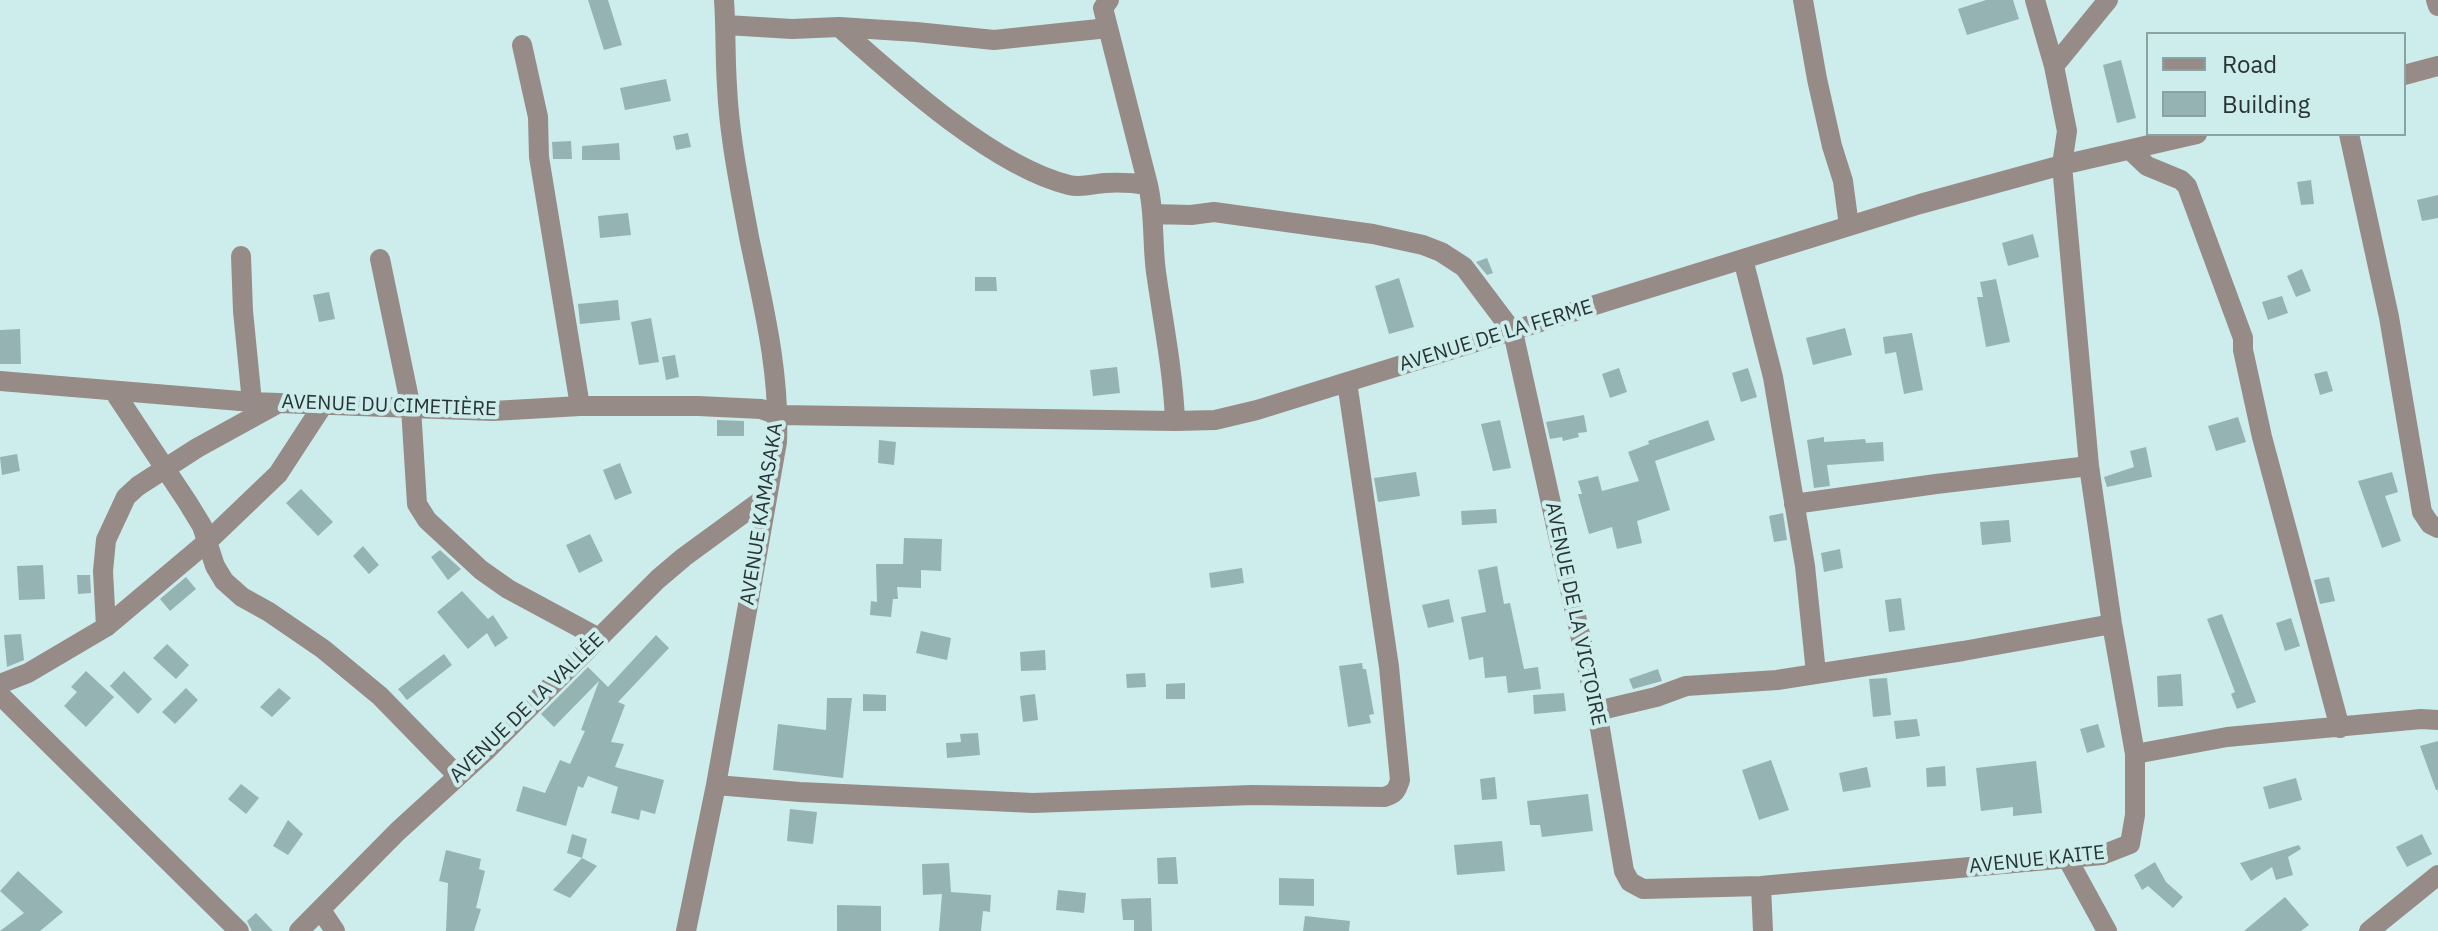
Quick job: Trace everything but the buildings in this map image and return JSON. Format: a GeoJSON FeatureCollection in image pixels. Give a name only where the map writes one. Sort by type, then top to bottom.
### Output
{"type":"FeatureCollection","features":[{"type":"Feature","properties":{"kind":"street","name":"AVENUE KAMASAKA"},"geometry":{"type":"LineString","coordinates":[[686,931],[716,785],[774,463],[778,415],[773,356],[749,236],[727,88],[724,0]]}},
{"type":"Feature","properties":{"kind":"street"},"geometry":{"type":"LineString","coordinates":[[1109,0],[1103,8],[1153,214],[1153,245],[1174,383],[1175,421]]}},
{"type":"Feature","properties":{"kind":"street"},"geometry":{"type":"LineString","coordinates":[[1803,0],[1817,79],[1843,181],[1849,226]]}},
{"type":"Feature","properties":{"kind":"street"},"geometry":{"type":"LineString","coordinates":[[2035,0],[2054,66],[2067,131],[2062,165],[2089,466],[2135,754],[2227,737],[2438,720]]}},
{"type":"Feature","properties":{"kind":"street"},"geometry":{"type":"LineString","coordinates":[[2054,66],[2108,0]]}},
{"type":"Feature","properties":{"kind":"street"},"geometry":{"type":"LineString","coordinates":[[2436,0],[2438,6]]}},
{"type":"Feature","properties":{"kind":"street"},"geometry":{"type":"LineString","coordinates":[[726,25],[792,29],[839,27],[994,40],[1108,28]]}},
{"type":"Feature","properties":{"kind":"street"},"geometry":{"type":"LineString","coordinates":[[839,27],[962,129],[1038,174],[1076,186],[1119,183],[1148,185]]}},
{"type":"Feature","properties":{"kind":"street"},"geometry":{"type":"LineString","coordinates":[[522,45],[538,117],[539,157],[580,406]]}},
{"type":"Feature","properties":{"kind":"street"},"geometry":{"type":"LineString","coordinates":[[2406,74],[2438,66]]}},
{"type":"Feature","properties":{"kind":"street","name":"AVENUE DE LA FERME"},"geometry":{"type":"LineString","coordinates":[[778,415],[1215,420],[1513,332],[1849,226],[2062,165],[2189,136]]}},
{"type":"Feature","properties":{"kind":"street"},"geometry":{"type":"LineString","coordinates":[[2349,136],[2389,317],[2422,512],[2430,524],[2438,528]]}},
{"type":"Feature","properties":{"kind":"street"},"geometry":{"type":"LineString","coordinates":[[2130,150],[2147,166],[2181,180],[2187,186],[2240,328],[2262,437],[2340,728]]}},
{"type":"Feature","properties":{"kind":"street"},"geometry":{"type":"LineString","coordinates":[[1153,214],[1214,212],[1373,234],[1423,245],[1464,267],[1513,332]]}},
{"type":"Feature","properties":{"kind":"street"},"geometry":{"type":"LineString","coordinates":[[241,256],[252,402]]}},
{"type":"Feature","properties":{"kind":"street"},"geometry":{"type":"LineString","coordinates":[[380,259],[411,408],[417,504],[427,520],[481,570],[599,638]]}},
{"type":"Feature","properties":{"kind":"street"},"geometry":{"type":"LineString","coordinates":[[1743,259],[1773,377],[1805,566],[1816,673]]}},
{"type":"Feature","properties":{"kind":"street","name":"AVENUE DE LA VICTOIRE"},"geometry":{"type":"LineString","coordinates":[[1513,332],[1597,711],[1624,871],[1630,882],[1643,889]]}},
{"type":"Feature","properties":{"kind":"street","name":"AVENUE DU CIMETIÈRE"},"geometry":{"type":"LineString","coordinates":[[0,381],[115,393],[252,402],[493,411],[580,406],[734,407],[761,409],[778,415]]}},
{"type":"Feature","properties":{"kind":"street"},"geometry":{"type":"LineString","coordinates":[[716,785],[1033,803],[1252,795],[1392,795],[1397,791],[1400,780],[1389,667],[1347,382]]}},
{"type":"Feature","properties":{"kind":"street"},"geometry":{"type":"LineString","coordinates":[[115,393],[202,526],[215,566],[234,590],[323,649],[380,696],[458,776]]}},
{"type":"Feature","properties":{"kind":"street"},"geometry":{"type":"LineString","coordinates":[[106,627],[103,571],[106,540],[126,497],[165,468],[278,403]]}},
{"type":"Feature","properties":{"kind":"street"},"geometry":{"type":"LineString","coordinates":[[0,684],[28,673],[106,627],[207,542],[278,474],[323,405]]}},
{"type":"Feature","properties":{"kind":"street"},"geometry":{"type":"LineString","coordinates":[[1794,504],[2089,466]]}},
{"type":"Feature","properties":{"kind":"street","name":"AVENUE DE LA VALLÉE"},"geometry":{"type":"LineString","coordinates":[[299,931],[398,831],[488,749],[684,557],[766,497]]}},
{"type":"Feature","properties":{"kind":"street"},"geometry":{"type":"LineString","coordinates":[[1597,711],[1656,697],[1686,686],[1736,684],[1816,673],[2112,624]]}},
{"type":"Feature","properties":{"kind":"street"},"geometry":{"type":"LineString","coordinates":[[0,695],[239,931]]}},
{"type":"Feature","properties":{"kind":"street","name":"AVENUE KAITE"},"geometry":{"type":"LineString","coordinates":[[1643,889],[1761,886],[2102,855],[2130,844],[2135,815],[2135,754]]}},
{"type":"Feature","properties":{"kind":"street"},"geometry":{"type":"LineString","coordinates":[[2067,858],[2107,931]]}},
{"type":"Feature","properties":{"kind":"street"},"geometry":{"type":"LineString","coordinates":[[2369,931],[2438,875]]}},
{"type":"Feature","properties":{"kind":"street"},"geometry":{"type":"LineString","coordinates":[[1761,886],[1763,931]]}},
{"type":"Feature","properties":{"kind":"street"},"geometry":{"type":"LineString","coordinates":[[321,910],[335,931]]}}]}
